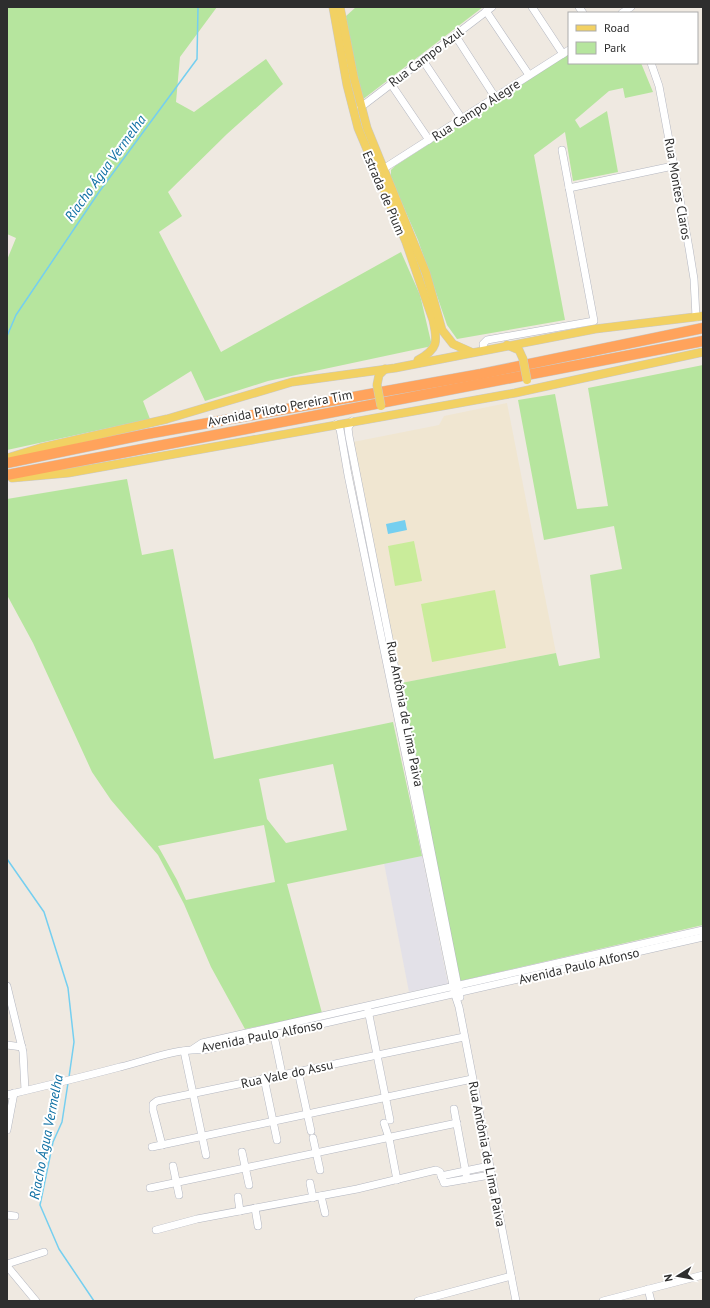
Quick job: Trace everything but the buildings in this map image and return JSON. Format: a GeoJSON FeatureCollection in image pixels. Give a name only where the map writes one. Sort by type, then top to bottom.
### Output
{"type":"FeatureCollection","features":[{"type":"Feature","properties":{"kind":"highway"},"geometry":{"type":"LineString","coordinates":[[556,363],[703,328]]}},
{"type":"Feature","properties":{"kind":"highway"},"geometry":{"type":"LineString","coordinates":[[556,363],[703,341]]}},
{"type":"Feature","properties":{"kind":"highway","name":"Avenida Piloto Pereira Tim"},"geometry":{"type":"LineString","coordinates":[[7,463],[140,436],[556,363]]}},
{"type":"Feature","properties":{"kind":"highway","name":"Avenida Piloto Pereira Tim"},"geometry":{"type":"LineString","coordinates":[[7,476],[556,363]]}},
{"type":"Feature","properties":{"kind":"main road","name":"Estrada de Pium"},"geometry":{"type":"LineString","coordinates":[[333,7],[347,85],[358,128],[406,242],[436,333],[434,349],[427,356],[410,364]]}},
{"type":"Feature","properties":{"kind":"main road","name":"Estrada de Pium"},"geometry":{"type":"LineString","coordinates":[[340,7],[347,48],[361,107],[383,169],[426,273],[442,330],[453,344],[471,352]]}},
{"type":"Feature","properties":{"kind":"main road"},"geometry":{"type":"LineString","coordinates":[[7,458],[40,448],[167,419],[292,382],[385,369],[506,345],[594,325],[699,316]]}},
{"type":"Feature","properties":{"kind":"main road"},"geometry":{"type":"LineString","coordinates":[[506,345],[519,350],[523,359],[527,380],[523,388],[515,393]]}},
{"type":"Feature","properties":{"kind":"main road"},"geometry":{"type":"LineString","coordinates":[[7,476],[68,473],[515,393],[703,352]]}},
{"type":"Feature","properties":{"kind":"main road"},"geometry":{"type":"LineString","coordinates":[[385,369],[379,374],[377,384],[381,406],[384,412],[392,414]]}},
{"type":"Feature","properties":{"kind":"street"},"geometry":{"type":"LineString","coordinates":[[532,7],[566,52]]}},
{"type":"Feature","properties":{"kind":"street","name":"Rua Campo Azul"},"geometry":{"type":"LineString","coordinates":[[361,107],[489,9]]}},
{"type":"Feature","properties":{"kind":"street"},"geometry":{"type":"LineString","coordinates":[[489,9],[529,75]]}},
{"type":"Feature","properties":{"kind":"street"},"geometry":{"type":"LineString","coordinates":[[455,35],[495,97]]}},
{"type":"Feature","properties":{"kind":"street","name":"Rua Campo Alegre"},"geometry":{"type":"LineString","coordinates":[[383,169],[566,52]]}},
{"type":"Feature","properties":{"kind":"street"},"geometry":{"type":"LineString","coordinates":[[422,59],[462,119]]}},
{"type":"Feature","properties":{"kind":"street","name":"Rua Montes Claros"},"geometry":{"type":"LineString","coordinates":[[651,64],[659,86],[694,279],[699,316]]}},
{"type":"Feature","properties":{"kind":"street"},"geometry":{"type":"LineString","coordinates":[[391,84],[429,140]]}},
{"type":"Feature","properties":{"kind":"street"},"geometry":{"type":"LineString","coordinates":[[484,349],[483,344],[487,340],[594,325],[562,150]]}},
{"type":"Feature","properties":{"kind":"street"},"geometry":{"type":"LineString","coordinates":[[569,188],[673,166]]}},
{"type":"Feature","properties":{"kind":"street","name":"Rua Antônia de Lima Paiva"},"geometry":{"type":"LineString","coordinates":[[352,421],[348,430],[375,561],[456,986]]}},
{"type":"Feature","properties":{"kind":"street","name":"Rua Antônia de Lima Paiva"},"geometry":{"type":"LineString","coordinates":[[336,424],[340,429],[366,563],[458,994],[464,1037],[490,1175],[516,1301]]}},
{"type":"Feature","properties":{"kind":"street"},"geometry":{"type":"LineString","coordinates":[[351,490],[360,488]]}},
{"type":"Feature","properties":{"kind":"street"},"geometry":{"type":"LineString","coordinates":[[366,563],[375,561]]}},
{"type":"Feature","properties":{"kind":"street","name":"Avenida Paulo Alfonso"},"geometry":{"type":"LineString","coordinates":[[193,1049],[203,1050],[273,1035],[410,1000],[456,986],[703,930]]}},
{"type":"Feature","properties":{"kind":"street","name":"Avenida Paulo Alfonso"},"geometry":{"type":"LineString","coordinates":[[410,1000],[458,994],[703,937]]}},
{"type":"Feature","properties":{"kind":"street"},"geometry":{"type":"LineString","coordinates":[[610,951],[612,959]]}},
{"type":"Feature","properties":{"kind":"street"},"geometry":{"type":"LineString","coordinates":[[7,986],[24,1052],[26,1090]]}},
{"type":"Feature","properties":{"kind":"street"},"geometry":{"type":"LineString","coordinates":[[368,1010],[386,1097],[389,1138],[397,1180]]}},
{"type":"Feature","properties":{"kind":"street","name":"Avenida Paulo Alfonso"},"geometry":{"type":"LineString","coordinates":[[193,1049],[202,1044],[272,1027],[368,1010]]}},
{"type":"Feature","properties":{"kind":"street"},"geometry":{"type":"LineString","coordinates":[[272,1027],[282,1074]]}},
{"type":"Feature","properties":{"kind":"street","name":"Rua Vale do Assu"},"geometry":{"type":"LineString","coordinates":[[162,1145],[153,1104],[157,1101],[464,1037]]}},
{"type":"Feature","properties":{"kind":"street"},"geometry":{"type":"LineString","coordinates":[[7,1045],[22,1047]]}},
{"type":"Feature","properties":{"kind":"street"},"geometry":{"type":"LineString","coordinates":[[7,1130],[10,1094],[68,1081],[193,1049]]}},
{"type":"Feature","properties":{"kind":"street"},"geometry":{"type":"LineString","coordinates":[[184,1051],[206,1155]]}},
{"type":"Feature","properties":{"kind":"street"},"geometry":{"type":"LineString","coordinates":[[298,1071],[320,1170]]}},
{"type":"Feature","properties":{"kind":"street"},"geometry":{"type":"LineString","coordinates":[[264,1078],[277,1140]]}},
{"type":"Feature","properties":{"kind":"street"},"geometry":{"type":"LineString","coordinates":[[152,1147],[472,1079]]}},
{"type":"Feature","properties":{"kind":"street"},"geometry":{"type":"LineString","coordinates":[[454,1109],[467,1175]]}},
{"type":"Feature","properties":{"kind":"street"},"geometry":{"type":"LineString","coordinates":[[150,1188],[457,1123]]}},
{"type":"Feature","properties":{"kind":"street"},"geometry":{"type":"LineString","coordinates":[[242,1152],[249,1185]]}},
{"type":"Feature","properties":{"kind":"street"},"geometry":{"type":"LineString","coordinates":[[173,1166],[179,1195]]}},
{"type":"Feature","properties":{"kind":"street"},"geometry":{"type":"LineString","coordinates":[[467,1175],[489,1166]]}},
{"type":"Feature","properties":{"kind":"street"},"geometry":{"type":"LineString","coordinates":[[156,1230],[240,1211],[313,1198],[397,1180],[436,1170],[439,1171],[444,1183],[455,1177],[467,1175],[490,1175]]}},
{"type":"Feature","properties":{"kind":"street"},"geometry":{"type":"LineString","coordinates":[[310,1184],[313,1198]]}},
{"type":"Feature","properties":{"kind":"street"},"geometry":{"type":"LineString","coordinates":[[238,1196],[240,1211]]}},
{"type":"Feature","properties":{"kind":"street"},"geometry":{"type":"LineString","coordinates":[[321,1196],[325,1213]]}},
{"type":"Feature","properties":{"kind":"street"},"geometry":{"type":"LineString","coordinates":[[255,1208],[258,1226]]}},
{"type":"Feature","properties":{"kind":"street"},"geometry":{"type":"LineString","coordinates":[[36,1301],[7,1265],[44,1252]]}},
{"type":"Feature","properties":{"kind":"street"},"geometry":{"type":"LineString","coordinates":[[422,1300],[511,1276]]}},
{"type":"Feature","properties":{"kind":"street"},"geometry":{"type":"LineString","coordinates":[[603,1301],[703,1276]]}},
{"type":"Feature","properties":{"kind":"street"},"geometry":{"type":"LineString","coordinates":[[648,1289],[651,1301]]}},
{"type":"Feature","properties":{"kind":"shaded area"},"geometry":{"type":"Polygon","coordinates":[[[507,403],[556,653],[401,683],[353,442],[439,425],[444,416],[507,403]]]}},
{"type":"Feature","properties":{"kind":"shaded area"},"geometry":{"type":"Polygon","coordinates":[[[422,856],[448,984],[409,992],[384,863],[422,856]]]}},
{"type":"Feature","properties":{"kind":"green space"},"geometry":{"type":"Polygon","coordinates":[[[7,7],[217,7],[180,57],[176,102],[194,112],[266,59],[283,84],[227,134],[168,192],[182,216],[159,232],[221,352],[401,252],[420,295],[432,346],[268,381],[205,401],[191,371],[143,401],[150,419],[7,450],[7,260],[16,238],[7,234],[7,7]]]}},
{"type":"Feature","properties":{"kind":"green space"},"geometry":{"type":"Polygon","coordinates":[[[356,7],[483,7],[362,100],[345,17],[356,7]]]}},
{"type":"Feature","properties":{"kind":"green space"},"geometry":{"type":"Polygon","coordinates":[[[568,55],[568,64],[641,64],[653,92],[625,98],[623,88],[609,91],[575,120],[580,128],[607,111],[618,172],[573,181],[565,132],[534,155],[565,320],[457,339],[447,325],[418,240],[391,178],[391,170],[568,55]]]}},
{"type":"Feature","properties":{"kind":"green space"},"geometry":{"type":"Polygon","coordinates":[[[703,365],[703,925],[460,981],[401,683],[556,653],[559,666],[600,658],[590,575],[622,569],[614,526],[544,540],[518,400],[555,394],[577,509],[608,506],[588,388],[703,365]]]}},
{"type":"Feature","properties":{"kind":"green space"},"geometry":{"type":"Polygon","coordinates":[[[127,479],[142,555],[173,549],[214,759],[393,722],[422,856],[287,884],[322,1013],[245,1029],[211,967],[184,904],[158,855],[111,800],[92,772],[33,643],[7,595],[7,499],[127,479]],[[333,764],[259,779],[267,819],[286,843],[347,830],[333,764]],[[264,825],[158,846],[177,880],[186,900],[275,882],[264,825]]]}},
{"type":"Feature","properties":{"kind":"green space"},"geometry":{"type":"Polygon","coordinates":[[[414,541],[422,581],[395,586],[388,546],[414,541]]]}},
{"type":"Feature","properties":{"kind":"green space"},"geometry":{"type":"Polygon","coordinates":[[[495,590],[506,648],[432,662],[421,604],[495,590]]]}},
{"type":"Feature","properties":{"kind":"water"},"geometry":{"type":"Polygon","coordinates":[[[405,520],[407,530],[388,534],[386,524],[405,520]]]}},
{"type":"Feature","properties":{"kind":"waterway","name":"Riacho Água Vermelha"},"geometry":{"type":"LineString","coordinates":[[7,336],[16,315],[99,192],[197,59],[198,7]]}},
{"type":"Feature","properties":{"kind":"waterway","name":"Riacho Água Vermelha"},"geometry":{"type":"LineString","coordinates":[[7,859],[44,912],[68,988],[74,1042],[69,1077]]}},
{"type":"Feature","properties":{"kind":"waterway","name":"Riacho Água Vermelha"},"geometry":{"type":"LineString","coordinates":[[68,1083],[62,1122],[53,1142],[40,1205],[59,1249],[94,1301]]}}]}
